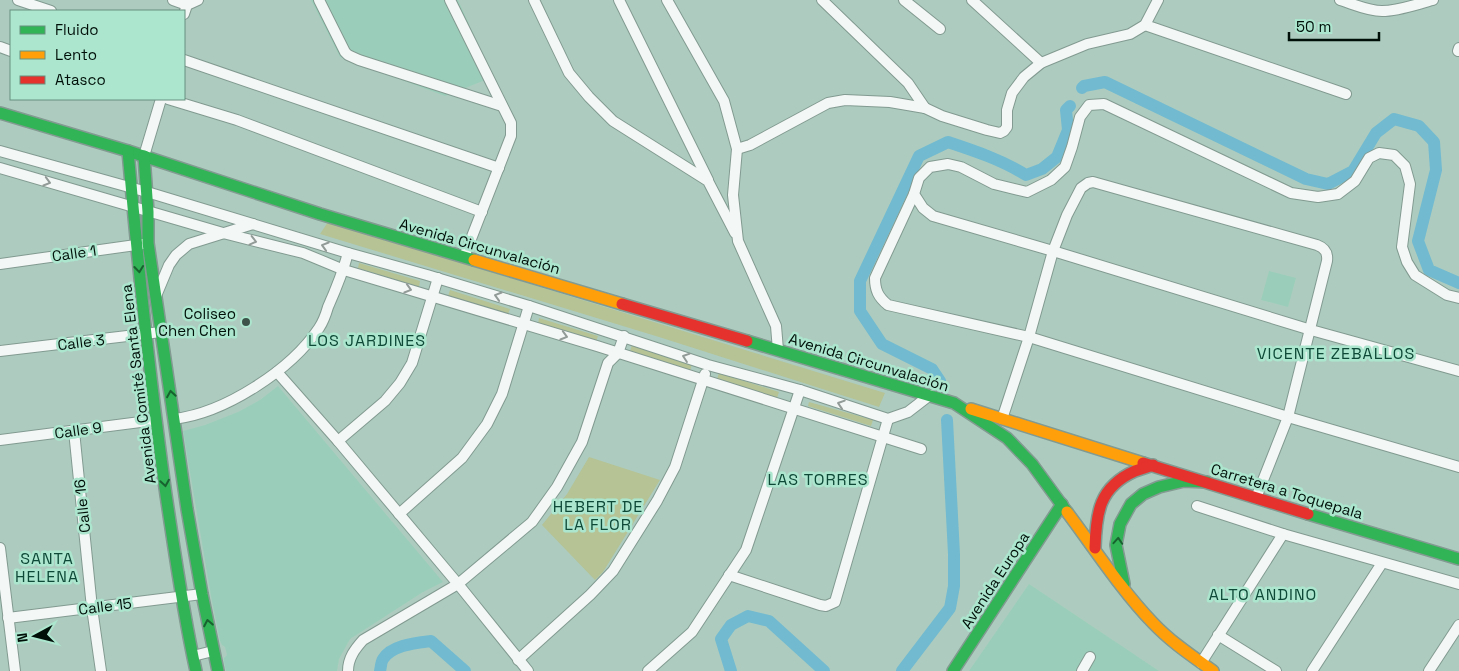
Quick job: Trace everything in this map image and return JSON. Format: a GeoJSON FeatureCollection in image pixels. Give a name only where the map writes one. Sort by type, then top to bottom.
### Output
{"type":"FeatureCollection","features":[{"type":"Feature","properties":{"kind":"main road","name":"Avenida Circunvalación"},"geometry":{"type":"LineString","coordinates":[[0,113],[144,156],[320,214],[930,395],[1107,450]]}},
{"type":"Feature","properties":{"kind":"main road","name":"Avenida Comité Santa Elena"},"geometry":{"type":"LineString","coordinates":[[128,151],[136,244],[156,420],[182,597],[196,671]]}},
{"type":"Feature","properties":{"kind":"main road"},"geometry":{"type":"LineString","coordinates":[[144,156],[148,243],[187,509],[218,671]]}},
{"type":"Feature","properties":{"kind":"main road","name":"Avenida Circunvalación"},"geometry":{"type":"LineString","coordinates":[[954,404],[1008,438],[1032,464],[1125,589],[1153,623],[1181,649],[1213,671]]}},
{"type":"Feature","properties":{"kind":"main road","name":"Carretera a Toquepala"},"geometry":{"type":"LineString","coordinates":[[1107,450],[1256,498],[1459,559]]}},
{"type":"Feature","properties":{"kind":"main road"},"geometry":{"type":"LineString","coordinates":[[1095,548],[1096,519],[1101,501],[1113,485],[1130,473],[1153,465]]}},
{"type":"Feature","properties":{"kind":"main road"},"geometry":{"type":"LineString","coordinates":[[1125,589],[1116,545],[1120,524],[1130,504],[1158,486],[1184,481],[1207,482]]}},
{"type":"Feature","properties":{"kind":"main road","name":"Avenida Europa"},"geometry":{"type":"LineString","coordinates":[[953,671],[1062,504]]}},
{"type":"Feature","properties":{"kind":"street"},"geometry":{"type":"LineString","coordinates":[[18,0],[40,3]]}},
{"type":"Feature","properties":{"kind":"street"},"geometry":{"type":"LineString","coordinates":[[174,0],[185,6],[198,0]]}},
{"type":"Feature","properties":{"kind":"street"},"geometry":{"type":"LineString","coordinates":[[319,0],[344,52],[353,58],[502,106]]}},
{"type":"Feature","properties":{"kind":"street"},"geometry":{"type":"LineString","coordinates":[[450,0],[511,123],[511,136],[464,257]]}},
{"type":"Feature","properties":{"kind":"street"},"geometry":{"type":"LineString","coordinates":[[534,0],[569,73],[613,122],[708,181]]}},
{"type":"Feature","properties":{"kind":"street"},"geometry":{"type":"LineString","coordinates":[[620,0],[738,241],[776,326],[778,350]]}},
{"type":"Feature","properties":{"kind":"street"},"geometry":{"type":"LineString","coordinates":[[667,0],[724,101],[737,148],[733,195],[738,241]]}},
{"type":"Feature","properties":{"kind":"street"},"geometry":{"type":"LineString","coordinates":[[822,0],[908,83],[925,108]]}},
{"type":"Feature","properties":{"kind":"street"},"geometry":{"type":"LineString","coordinates":[[904,0],[940,29]]}},
{"type":"Feature","properties":{"kind":"street"},"geometry":{"type":"LineString","coordinates":[[972,0],[1041,63]]}},
{"type":"Feature","properties":{"kind":"street"},"geometry":{"type":"LineString","coordinates":[[737,148],[750,145],[828,103],[845,100],[890,102],[925,108],[942,116],[1000,133],[1007,127],[1007,110],[1012,93],[1024,77],[1041,63],[1087,44],[1130,34],[1145,25],[1158,0]]}},
{"type":"Feature","properties":{"kind":"street"},"geometry":{"type":"LineString","coordinates":[[1340,0],[1372,10],[1389,11],[1433,0]]}},
{"type":"Feature","properties":{"kind":"street"},"geometry":{"type":"LineString","coordinates":[[1145,25],[1346,94]]}},
{"type":"Feature","properties":{"kind":"street"},"geometry":{"type":"LineString","coordinates":[[185,60],[499,168]]}},
{"type":"Feature","properties":{"kind":"street"},"geometry":{"type":"LineString","coordinates":[[144,156],[161,100]]}},
{"type":"Feature","properties":{"kind":"street"},"geometry":{"type":"LineString","coordinates":[[171,100],[237,120],[482,212]]}},
{"type":"Feature","properties":{"kind":"street"},"geometry":{"type":"LineString","coordinates":[[1459,298],[1447,295],[1415,275],[1406,262],[1402,247],[1410,184],[1405,166],[1394,155],[1379,153],[1369,158],[1355,182],[1338,194],[1318,197],[1291,193],[1104,104],[1090,105],[1080,117],[1065,167],[1052,180],[1027,192],[994,184],[961,167],[948,164],[930,167],[919,178],[914,194],[875,278],[875,288],[882,300],[888,304],[1029,337],[1459,467]]}},
{"type":"Feature","properties":{"kind":"street"},"geometry":{"type":"LineString","coordinates":[[0,151],[131,187],[348,253],[438,278],[624,336],[708,365],[800,390],[888,419],[908,412],[930,395]]}},
{"type":"Feature","properties":{"kind":"street"},"geometry":{"type":"LineString","coordinates":[[0,168],[148,212],[303,253],[344,270],[704,379],[921,449]]}},
{"type":"Feature","properties":{"kind":"street"},"geometry":{"type":"LineString","coordinates":[[1002,418],[1029,337],[1053,251],[1080,188],[1088,182],[1094,182],[1317,245],[1328,256],[1311,330],[1288,416],[1256,498]]}},
{"type":"Feature","properties":{"kind":"street"},"geometry":{"type":"LineString","coordinates":[[914,194],[923,208],[933,216],[1311,330],[1459,371]]}},
{"type":"Feature","properties":{"kind":"street"},"geometry":{"type":"LineString","coordinates":[[156,297],[169,265],[176,255],[189,244],[253,224]]}},
{"type":"Feature","properties":{"kind":"street","name":"Calle 1"},"geometry":{"type":"LineString","coordinates":[[0,264],[148,243]]}},
{"type":"Feature","properties":{"kind":"street"},"geometry":{"type":"LineString","coordinates":[[174,419],[185,418],[207,411],[236,398],[278,372],[302,350],[320,326],[344,270],[348,253]]}},
{"type":"Feature","properties":{"kind":"street"},"geometry":{"type":"LineString","coordinates":[[338,441],[385,401],[400,383],[412,363],[438,278]]}},
{"type":"Feature","properties":{"kind":"street"},"geometry":{"type":"LineString","coordinates":[[399,514],[462,458],[487,424],[502,394],[529,306]]}},
{"type":"Feature","properties":{"kind":"street"},"geometry":{"type":"LineString","coordinates":[[608,331],[603,348],[608,362]]}},
{"type":"Feature","properties":{"kind":"street","name":"Calle 3"},"geometry":{"type":"LineString","coordinates":[[0,351],[161,332]]}},
{"type":"Feature","properties":{"kind":"street"},"geometry":{"type":"LineString","coordinates":[[348,671],[353,651],[363,640],[458,584],[532,522],[557,487],[582,442],[608,362],[618,353],[624,336]]}},
{"type":"Feature","properties":{"kind":"street"},"geometry":{"type":"LineString","coordinates":[[518,660],[590,595],[613,571],[657,501],[675,467],[708,365]]}},
{"type":"Feature","properties":{"kind":"street"},"geometry":{"type":"LineString","coordinates":[[278,372],[458,584],[528,671]]}},
{"type":"Feature","properties":{"kind":"street"},"geometry":{"type":"LineString","coordinates":[[648,671],[692,632],[746,550],[800,390]]}},
{"type":"Feature","properties":{"kind":"street"},"geometry":{"type":"LineString","coordinates":[[729,575],[820,605],[826,606],[835,602],[888,419]]}},
{"type":"Feature","properties":{"kind":"street","name":"Calle 9"},"geometry":{"type":"LineString","coordinates":[[0,440],[156,420]]}},
{"type":"Feature","properties":{"kind":"street","name":"Calle 16"},"geometry":{"type":"LineString","coordinates":[[74,430],[92,608],[101,671]]}},
{"type":"Feature","properties":{"kind":"street"},"geometry":{"type":"LineString","coordinates":[[1196,506],[1283,534],[1459,584]]}},
{"type":"Feature","properties":{"kind":"street"},"geometry":{"type":"LineString","coordinates":[[1201,663],[1283,534]]}},
{"type":"Feature","properties":{"kind":"street"},"geometry":{"type":"LineString","coordinates":[[0,548],[15,671]]}},
{"type":"Feature","properties":{"kind":"street"},"geometry":{"type":"LineString","coordinates":[[1312,671],[1382,563]]}},
{"type":"Feature","properties":{"kind":"street","name":"Calle 15"},"geometry":{"type":"LineString","coordinates":[[8,618],[202,594]]}},
{"type":"Feature","properties":{"kind":"street"},"geometry":{"type":"LineString","coordinates":[[1429,671],[1459,625]]}},
{"type":"Feature","properties":{"kind":"street"},"geometry":{"type":"LineString","coordinates":[[1218,635],[1276,671]]}},
{"type":"Feature","properties":{"kind":"street"},"geometry":{"type":"LineString","coordinates":[[193,656],[213,651]]}},
{"type":"Feature","properties":{"kind":"street"},"geometry":{"type":"LineString","coordinates":[[1082,671],[1090,657]]}},
{"type":"Feature","properties":{"kind":"shaded area"},"geometry":{"type":"Polygon","coordinates":[[[311,0],[458,0],[493,77],[445,96],[340,57],[311,0]]]}},
{"type":"Feature","properties":{"kind":"shaded area"},"geometry":{"type":"Polygon","coordinates":[[[328,222],[885,393],[879,407],[659,337],[320,234],[328,222]]]}},
{"type":"Feature","properties":{"kind":"shaded area"},"geometry":{"type":"Polygon","coordinates":[[[359,263],[420,281],[419,287],[358,268],[359,263]]]}},
{"type":"Feature","properties":{"kind":"shaded area"},"geometry":{"type":"Polygon","coordinates":[[[1269,271],[1296,278],[1288,307],[1261,300],[1269,271]]]}},
{"type":"Feature","properties":{"kind":"shaded area"},"geometry":{"type":"Polygon","coordinates":[[[450,290],[510,309],[508,314],[448,296],[450,290]]]}},
{"type":"Feature","properties":{"kind":"shaded area"},"geometry":{"type":"Polygon","coordinates":[[[539,318],[598,336],[596,342],[538,324],[539,318]]]}},
{"type":"Feature","properties":{"kind":"shaded area"},"geometry":{"type":"Polygon","coordinates":[[[632,345],[692,364],[690,371],[630,351],[632,345]]]}},
{"type":"Feature","properties":{"kind":"shaded area"},"geometry":{"type":"Polygon","coordinates":[[[719,373],[779,392],[777,398],[717,379],[719,373]]]}},
{"type":"Feature","properties":{"kind":"shaded area"},"geometry":{"type":"Polygon","coordinates":[[[278,386],[443,582],[423,592],[350,639],[339,659],[337,671],[226,671],[224,662],[224,658],[227,655],[225,647],[220,641],[211,596],[183,431],[205,425],[238,412],[260,400],[278,386]]]}},
{"type":"Feature","properties":{"kind":"shaded area"},"geometry":{"type":"Polygon","coordinates":[[[809,402],[873,420],[871,426],[808,406],[809,402]]]}},
{"type":"Feature","properties":{"kind":"shaded area"},"geometry":{"type":"Polygon","coordinates":[[[589,457],[660,480],[603,572],[595,580],[542,525],[567,494],[589,457]]]}},
{"type":"Feature","properties":{"kind":"shaded area"},"geometry":{"type":"Polygon","coordinates":[[[1029,584],[1159,671],[969,671],[1029,584]]]}},
{"type":"Feature","properties":{"kind":"waterway"},"geometry":{"type":"LineString","coordinates":[[1082,88],[1105,82],[1306,179],[1328,184],[1353,171],[1376,133],[1394,119],[1419,126],[1434,142],[1436,170],[1418,241],[1429,270],[1459,283]]}},
{"type":"Feature","properties":{"kind":"waterway"},"geometry":{"type":"LineString","coordinates":[[940,381],[932,369],[882,344],[860,311],[860,281],[919,156],[948,142],[998,160],[1026,175],[1042,169],[1057,157],[1068,130],[1066,110],[1070,106]]}},
{"type":"Feature","properties":{"kind":"waterway"},"geometry":{"type":"LineString","coordinates":[[902,671],[950,608],[954,586],[947,420]]}},
{"type":"Feature","properties":{"kind":"waterway"},"geometry":{"type":"LineString","coordinates":[[731,671],[721,639],[731,625],[748,616],[769,621],[824,671]]}},
{"type":"Feature","properties":{"kind":"waterway"},"geometry":{"type":"LineString","coordinates":[[380,671],[383,659],[392,651],[405,646],[431,641],[465,671]]}},
{"type":"Feature","properties":{"kind":"traffic: fast"},"geometry":{"type":"LineString","coordinates":[[0,113],[128,151],[320,214],[474,260]]}},
{"type":"Feature","properties":{"kind":"traffic: fast"},"geometry":{"type":"LineString","coordinates":[[128,151],[160,452],[187,627],[196,671]]}},
{"type":"Feature","properties":{"kind":"traffic: fast"},"geometry":{"type":"LineString","coordinates":[[144,156],[148,243],[187,509],[218,671]]}},
{"type":"Feature","properties":{"kind":"traffic: fast"},"geometry":{"type":"LineString","coordinates":[[747,341],[954,403],[1007,438],[1032,464],[1067,512]]}},
{"type":"Feature","properties":{"kind":"traffic: fast"},"geometry":{"type":"LineString","coordinates":[[1124,584],[1116,545],[1120,524],[1131,504],[1143,494],[1159,487],[1184,481],[1207,482]]}},
{"type":"Feature","properties":{"kind":"traffic: fast"},"geometry":{"type":"LineString","coordinates":[[953,671],[1062,504]]}},
{"type":"Feature","properties":{"kind":"traffic: fast"},"geometry":{"type":"LineString","coordinates":[[1308,514],[1459,559]]}},
{"type":"Feature","properties":{"kind":"traffic: slow"},"geometry":{"type":"LineString","coordinates":[[474,260],[622,304]]}},
{"type":"Feature","properties":{"kind":"traffic: slow"},"geometry":{"type":"LineString","coordinates":[[971,409],[1143,463]]}},
{"type":"Feature","properties":{"kind":"traffic: slow"},"geometry":{"type":"LineString","coordinates":[[1067,512],[1119,583],[1153,623],[1182,649],[1213,671]]}},
{"type":"Feature","properties":{"kind":"traffic: jam"},"geometry":{"type":"LineString","coordinates":[[622,304],[747,341]]}},
{"type":"Feature","properties":{"kind":"traffic: jam"},"geometry":{"type":"LineString","coordinates":[[1143,463],[1308,514]]}},
{"type":"Feature","properties":{"kind":"traffic: jam"},"geometry":{"type":"LineString","coordinates":[[1095,548],[1099,512],[1107,493],[1123,477],[1153,465]]}},
{"type":"Feature","properties":{"kind":"place","name":"Coliseo Chen Chen"},"geometry":{"type":"Point","coordinates":[246,322]}},
{"type":"Feature","properties":{"kind":"district","name":"LOS JARDINES"},"geometry":{"type":"Point","coordinates":[367,340]}},
{"type":"Feature","properties":{"kind":"district","name":"VICENTE ZEBALLOS"},"geometry":{"type":"Point","coordinates":[1336,353]}},
{"type":"Feature","properties":{"kind":"district","name":"LAS TORRES"},"geometry":{"type":"Point","coordinates":[818,479]}},
{"type":"Feature","properties":{"kind":"district","name":"HEBERT DE LA FLOR"},"geometry":{"type":"Point","coordinates":[598,515]}},
{"type":"Feature","properties":{"kind":"district","name":"SANTA HELENA"},"geometry":{"type":"Point","coordinates":[47,567]}},
{"type":"Feature","properties":{"kind":"district","name":"ALTO ANDINO"},"geometry":{"type":"Point","coordinates":[1263,594]}}]}
